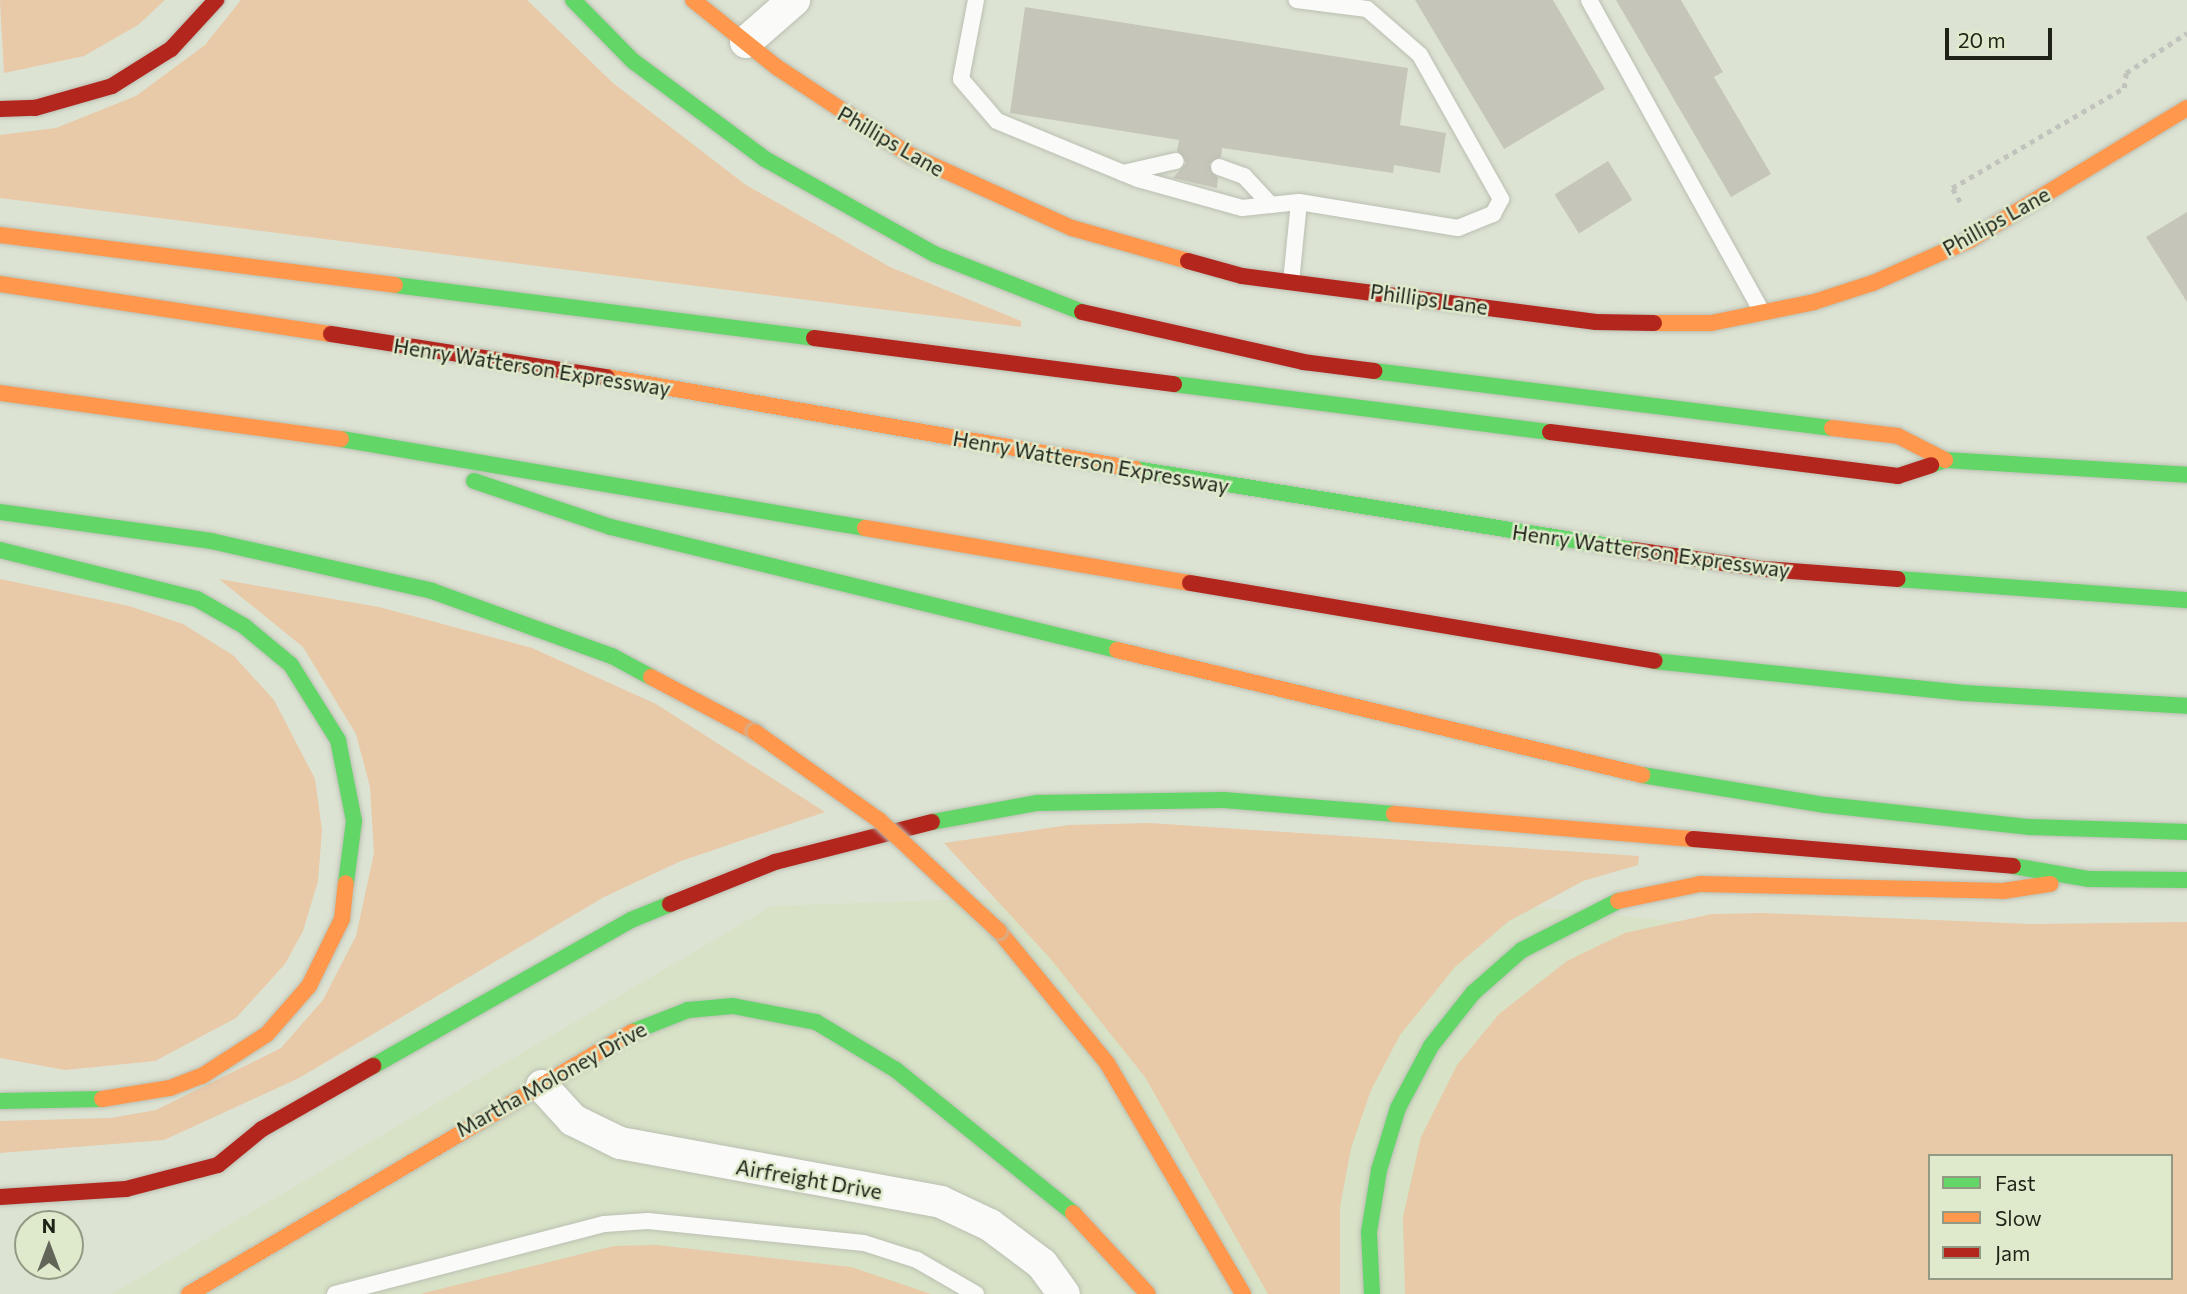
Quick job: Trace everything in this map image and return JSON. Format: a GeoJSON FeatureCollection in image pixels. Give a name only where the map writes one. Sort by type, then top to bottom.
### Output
{"type":"FeatureCollection","features":[{"type":"Feature","properties":{"kind":"main road"},"geometry":{"type":"LineString","coordinates":[[0,109],[35,108],[112,86],[171,49],[216,0]]}},
{"type":"Feature","properties":{"kind":"main road"},"geometry":{"type":"LineString","coordinates":[[573,0],[633,61],[765,159],[934,254],[1093,316],[1303,362],[1898,436],[1945,460]]}},
{"type":"Feature","properties":{"kind":"main road","name":"Phillips Lane"},"geometry":{"type":"LineString","coordinates":[[693,0],[846,117],[988,194],[1153,255],[1291,282],[1596,322],[1711,323],[1763,314],[1873,283],[1970,240],[2187,108]]}},
{"type":"Feature","properties":{"kind":"main road"},"geometry":{"type":"LineString","coordinates":[[0,234],[1754,460],[1898,476],[1945,460],[2187,475]]}},
{"type":"Feature","properties":{"kind":"main road","name":"Henry Watterson Expressway"},"geometry":{"type":"LineString","coordinates":[[0,285],[512,361],[1451,524],[1765,569],[2187,600]]}},
{"type":"Feature","properties":{"kind":"main road"},"geometry":{"type":"LineString","coordinates":[[0,393],[349,440],[1622,657],[1963,692],[2187,706]]}},
{"type":"Feature","properties":{"kind":"main road"},"geometry":{"type":"LineString","coordinates":[[349,440],[611,527],[1618,771],[1826,805],[2030,827],[2187,832]]}},
{"type":"Feature","properties":{"kind":"main road"},"geometry":{"type":"LineString","coordinates":[[0,512],[211,541],[432,591],[612,656],[755,732],[879,820],[999,931],[1107,1063],[1243,1294]]}},
{"type":"Feature","properties":{"kind":"main road"},"geometry":{"type":"LineString","coordinates":[[0,550],[197,599],[244,626],[290,665],[338,740],[354,821],[342,919],[309,986],[267,1034],[221,1065],[170,1088],[108,1099],[4,1098]]}},
{"type":"Feature","properties":{"kind":"main road"},"geometry":{"type":"LineString","coordinates":[[0,1197],[127,1189],[218,1165],[262,1129],[631,920],[686,895],[775,862],[896,830],[1037,803],[1224,800],[2002,864],[2088,879]]}},
{"type":"Feature","properties":{"kind":"main road"},"geometry":{"type":"LineString","coordinates":[[1372,1294],[1369,1232],[1379,1170],[1398,1108],[1431,1046],[1473,993],[1522,950],[1577,918],[1634,894],[1700,884],[2003,891],[2088,879],[2187,880]]}},
{"type":"Feature","properties":{"kind":"main road","name":"Martha Moloney Drive"},"geometry":{"type":"LineString","coordinates":[[189,1294],[645,1024],[688,1010],[733,1006],[816,1022],[895,1070],[1057,1196],[1148,1294]]}},
{"type":"Feature","properties":{"kind":"main road"},"geometry":{"type":"LineString","coordinates":[[219,1140],[262,1129]]}},
{"type":"Feature","properties":{"kind":"main road"},"geometry":{"type":"LineString","coordinates":[[152,1163],[173,1158]]}},
{"type":"Feature","properties":{"kind":"street"},"geometry":{"type":"LineString","coordinates":[[746,42],[794,0]]}},
{"type":"Feature","properties":{"kind":"street","name":"Airfreight Drive"},"geometry":{"type":"LineString","coordinates":[[542,1086],[573,1120],[620,1143],[941,1202],[990,1225],[1042,1264],[1064,1294]]}},
{"type":"Feature","properties":{"kind":"lane"},"geometry":{"type":"LineString","coordinates":[[976,0],[961,79],[997,121],[1123,173],[1242,208],[1299,202],[1458,228],[1493,214],[1501,199],[1420,55],[1367,9],[1297,0]]}},
{"type":"Feature","properties":{"kind":"lane"},"geometry":{"type":"LineString","coordinates":[[1589,0],[1763,314]]}},
{"type":"Feature","properties":{"kind":"lane"},"geometry":{"type":"LineString","coordinates":[[1123,173],[1176,161]]}},
{"type":"Feature","properties":{"kind":"lane"},"geometry":{"type":"LineString","coordinates":[[1219,167],[1244,176],[1271,205]]}},
{"type":"Feature","properties":{"kind":"lane"},"geometry":{"type":"LineString","coordinates":[[1291,282],[1299,202]]}},
{"type":"Feature","properties":{"kind":"lane"},"geometry":{"type":"LineString","coordinates":[[335,1294],[604,1224],[648,1221],[864,1243],[917,1259],[976,1294]]}},
{"type":"Feature","properties":{"kind":"shaded area"},"geometry":{"type":"Polygon","coordinates":[[[0,0],[165,0],[138,25],[84,56],[4,73],[0,0]]]}},
{"type":"Feature","properties":{"kind":"shaded area"},"geometry":{"type":"Polygon","coordinates":[[[241,0],[527,0],[613,83],[746,185],[890,267],[1021,321],[1021,327],[0,198],[0,135],[56,128],[136,96],[205,45],[241,0]]]}},
{"type":"Feature","properties":{"kind":"shaded area"},"geometry":{"type":"Polygon","coordinates":[[[0,579],[129,606],[183,624],[234,656],[274,700],[315,779],[322,830],[318,881],[303,931],[285,964],[236,1018],[155,1061],[65,1070],[0,1058],[0,579]]]}},
{"type":"Feature","properties":{"kind":"shaded area"},"geometry":{"type":"Polygon","coordinates":[[[219,579],[379,607],[532,648],[656,704],[825,812],[681,861],[604,897],[299,1078],[164,1140],[0,1153],[0,1121],[111,1118],[156,1110],[281,1048],[323,1000],[356,936],[374,853],[370,787],[356,734],[303,647],[219,579]]]}},
{"type":"Feature","properties":{"kind":"shaded area"},"geometry":{"type":"Polygon","coordinates":[[[1150,823],[1639,856],[1638,865],[1583,881],[1509,921],[1455,967],[1400,1035],[1371,1090],[1351,1148],[1340,1207],[1340,1294],[1268,1294],[1145,1077],[1049,957],[944,843],[1069,825],[1150,823]]]}},
{"type":"Feature","properties":{"kind":"shaded area"},"geometry":{"type":"Polygon","coordinates":[[[1144,893],[1456,899],[1962,950],[2187,939],[2187,1294],[112,1294],[772,906],[1144,893]]]}},
{"type":"Feature","properties":{"kind":"shaded area"},"geometry":{"type":"Polygon","coordinates":[[[1763,913],[2031,924],[2187,922],[2187,1294],[1405,1294],[1403,1217],[1421,1137],[1457,1065],[1499,1014],[1567,961],[1625,933],[1712,914],[1763,913]]]}},
{"type":"Feature","properties":{"kind":"shaded area"},"geometry":{"type":"Polygon","coordinates":[[[656,1245],[851,1267],[931,1294],[420,1294],[614,1246],[656,1245]]]}},
{"type":"Feature","properties":{"kind":"building"},"geometry":{"type":"Polygon","coordinates":[[[1415,0],[1553,0],[1605,89],[1504,149],[1415,0]]]}},
{"type":"Feature","properties":{"kind":"building"},"geometry":{"type":"Polygon","coordinates":[[[1616,0],[1681,0],[1723,72],[1714,77],[1771,174],[1731,197],[1616,0]]]}},
{"type":"Feature","properties":{"kind":"building"},"geometry":{"type":"Polygon","coordinates":[[[1025,7],[1408,68],[1400,125],[1446,133],[1440,173],[1394,165],[1393,173],[1222,148],[1221,157],[1209,164],[1218,178],[1217,188],[1173,178],[1186,163],[1177,151],[1179,140],[1010,113],[1025,7]]]}},
{"type":"Feature","properties":{"kind":"building"},"geometry":{"type":"Polygon","coordinates":[[[1608,161],[1632,200],[1579,233],[1555,194],[1608,161]]]}},
{"type":"Feature","properties":{"kind":"building"},"geometry":{"type":"Polygon","coordinates":[[[2187,212],[2187,302],[2146,237],[2187,212]]]}},
{"type":"Feature","properties":{"kind":"traffic: fast"},"geometry":{"type":"LineString","coordinates":[[573,0],[633,61],[765,159],[934,254],[1082,312]]}},
{"type":"Feature","properties":{"kind":"traffic: fast"},"geometry":{"type":"LineString","coordinates":[[395,285],[814,338]]}},
{"type":"Feature","properties":{"kind":"traffic: fast"},"geometry":{"type":"LineString","coordinates":[[1374,371],[1832,428]]}},
{"type":"Feature","properties":{"kind":"traffic: fast"},"geometry":{"type":"LineString","coordinates":[[1174,384],[1550,432]]}},
{"type":"Feature","properties":{"kind":"traffic: fast"},"geometry":{"type":"LineString","coordinates":[[341,439],[865,528]]}},
{"type":"Feature","properties":{"kind":"traffic: fast"},"geometry":{"type":"LineString","coordinates":[[1931,465],[1945,460],[2187,475]]}},
{"type":"Feature","properties":{"kind":"traffic: fast"},"geometry":{"type":"LineString","coordinates":[[1135,469],[1634,550]]}},
{"type":"Feature","properties":{"kind":"traffic: fast"},"geometry":{"type":"LineString","coordinates":[[474,481],[611,527],[1117,650]]}},
{"type":"Feature","properties":{"kind":"traffic: fast"},"geometry":{"type":"LineString","coordinates":[[0,512],[211,541],[432,591],[612,656],[651,677]]}},
{"type":"Feature","properties":{"kind":"traffic: fast"},"geometry":{"type":"LineString","coordinates":[[0,550],[197,599],[244,626],[291,665],[338,740],[354,821],[346,883]]}},
{"type":"Feature","properties":{"kind":"traffic: fast"},"geometry":{"type":"LineString","coordinates":[[1898,579],[2187,600]]}},
{"type":"Feature","properties":{"kind":"traffic: fast"},"geometry":{"type":"LineString","coordinates":[[1654,661],[1963,693],[2187,706]]}},
{"type":"Feature","properties":{"kind":"traffic: fast"},"geometry":{"type":"LineString","coordinates":[[1642,775],[1826,805],[2030,827],[2187,832]]}},
{"type":"Feature","properties":{"kind":"traffic: fast"},"geometry":{"type":"LineString","coordinates":[[932,822],[1037,803],[1224,800],[1394,814]]}},
{"type":"Feature","properties":{"kind":"traffic: fast"},"geometry":{"type":"LineString","coordinates":[[2013,866],[2088,879],[2187,880]]}},
{"type":"Feature","properties":{"kind":"traffic: fast"},"geometry":{"type":"LineString","coordinates":[[1372,1294],[1369,1232],[1379,1170],[1398,1108],[1431,1046],[1473,993],[1522,950],[1618,901]]}},
{"type":"Feature","properties":{"kind":"traffic: fast"},"geometry":{"type":"LineString","coordinates":[[373,1066],[631,920],[670,904]]}},
{"type":"Feature","properties":{"kind":"traffic: fast"},"geometry":{"type":"LineString","coordinates":[[632,1032],[688,1010],[733,1006],[816,1022],[896,1070],[1073,1213]]}},
{"type":"Feature","properties":{"kind":"traffic: fast"},"geometry":{"type":"LineString","coordinates":[[0,1101],[102,1099]]}},
{"type":"Feature","properties":{"kind":"traffic: slow"},"geometry":{"type":"LineString","coordinates":[[693,0],[778,68],[910,155],[1072,228],[1188,261]]}},
{"type":"Feature","properties":{"kind":"traffic: slow"},"geometry":{"type":"LineString","coordinates":[[1654,323],[1711,323],[1814,302],[1873,283],[1970,240],[2187,108]]}},
{"type":"Feature","properties":{"kind":"traffic: slow"},"geometry":{"type":"LineString","coordinates":[[0,235],[395,285]]}},
{"type":"Feature","properties":{"kind":"traffic: slow"},"geometry":{"type":"LineString","coordinates":[[0,284],[331,334]]}},
{"type":"Feature","properties":{"kind":"traffic: slow"},"geometry":{"type":"LineString","coordinates":[[607,377],[1135,469]]}},
{"type":"Feature","properties":{"kind":"traffic: slow"},"geometry":{"type":"LineString","coordinates":[[0,393],[341,439]]}},
{"type":"Feature","properties":{"kind":"traffic: slow"},"geometry":{"type":"LineString","coordinates":[[1832,428],[1898,436],[1945,460]]}},
{"type":"Feature","properties":{"kind":"traffic: slow"},"geometry":{"type":"LineString","coordinates":[[865,528],[1190,583]]}},
{"type":"Feature","properties":{"kind":"traffic: slow"},"geometry":{"type":"LineString","coordinates":[[1117,650],[1642,775]]}},
{"type":"Feature","properties":{"kind":"traffic: slow"},"geometry":{"type":"LineString","coordinates":[[651,677],[755,732]]}},
{"type":"Feature","properties":{"kind":"traffic: slow"},"geometry":{"type":"LineString","coordinates":[[755,732],[879,820],[999,931]]}},
{"type":"Feature","properties":{"kind":"traffic: slow"},"geometry":{"type":"LineString","coordinates":[[1394,814],[1693,839]]}},
{"type":"Feature","properties":{"kind":"traffic: slow"},"geometry":{"type":"LineString","coordinates":[[102,1099],[170,1088],[202,1076],[267,1034],[309,986],[342,919],[346,883]]}},
{"type":"Feature","properties":{"kind":"traffic: slow"},"geometry":{"type":"LineString","coordinates":[[1618,901],[1700,884],[2003,891],[2050,884]]}},
{"type":"Feature","properties":{"kind":"traffic: slow"},"geometry":{"type":"LineString","coordinates":[[999,931],[1107,1063],[1243,1294]]}},
{"type":"Feature","properties":{"kind":"traffic: slow"},"geometry":{"type":"LineString","coordinates":[[189,1294],[632,1032]]}},
{"type":"Feature","properties":{"kind":"traffic: slow"},"geometry":{"type":"LineString","coordinates":[[1073,1213],[1148,1294]]}},
{"type":"Feature","properties":{"kind":"traffic: jam"},"geometry":{"type":"LineString","coordinates":[[0,109],[35,108],[112,86],[171,49],[216,0]]}},
{"type":"Feature","properties":{"kind":"traffic: jam"},"geometry":{"type":"LineString","coordinates":[[1188,261],[1242,276],[1596,322],[1654,323]]}},
{"type":"Feature","properties":{"kind":"traffic: jam"},"geometry":{"type":"LineString","coordinates":[[1082,312],[1303,362],[1374,371]]}},
{"type":"Feature","properties":{"kind":"traffic: jam"},"geometry":{"type":"LineString","coordinates":[[331,334],[607,377]]}},
{"type":"Feature","properties":{"kind":"traffic: jam"},"geometry":{"type":"LineString","coordinates":[[814,338],[1174,384]]}},
{"type":"Feature","properties":{"kind":"traffic: jam"},"geometry":{"type":"LineString","coordinates":[[1550,432],[1898,476],[1931,465]]}},
{"type":"Feature","properties":{"kind":"traffic: jam"},"geometry":{"type":"LineString","coordinates":[[1634,550],[1765,569],[1898,579]]}},
{"type":"Feature","properties":{"kind":"traffic: jam"},"geometry":{"type":"LineString","coordinates":[[1190,583],[1654,661]]}},
{"type":"Feature","properties":{"kind":"traffic: jam"},"geometry":{"type":"LineString","coordinates":[[670,904],[775,862],[932,822]]}},
{"type":"Feature","properties":{"kind":"traffic: jam"},"geometry":{"type":"LineString","coordinates":[[1693,839],[2013,866]]}},
{"type":"Feature","properties":{"kind":"traffic: jam"},"geometry":{"type":"LineString","coordinates":[[0,1197],[126,1189],[218,1165],[262,1129],[373,1066]]}}]}
